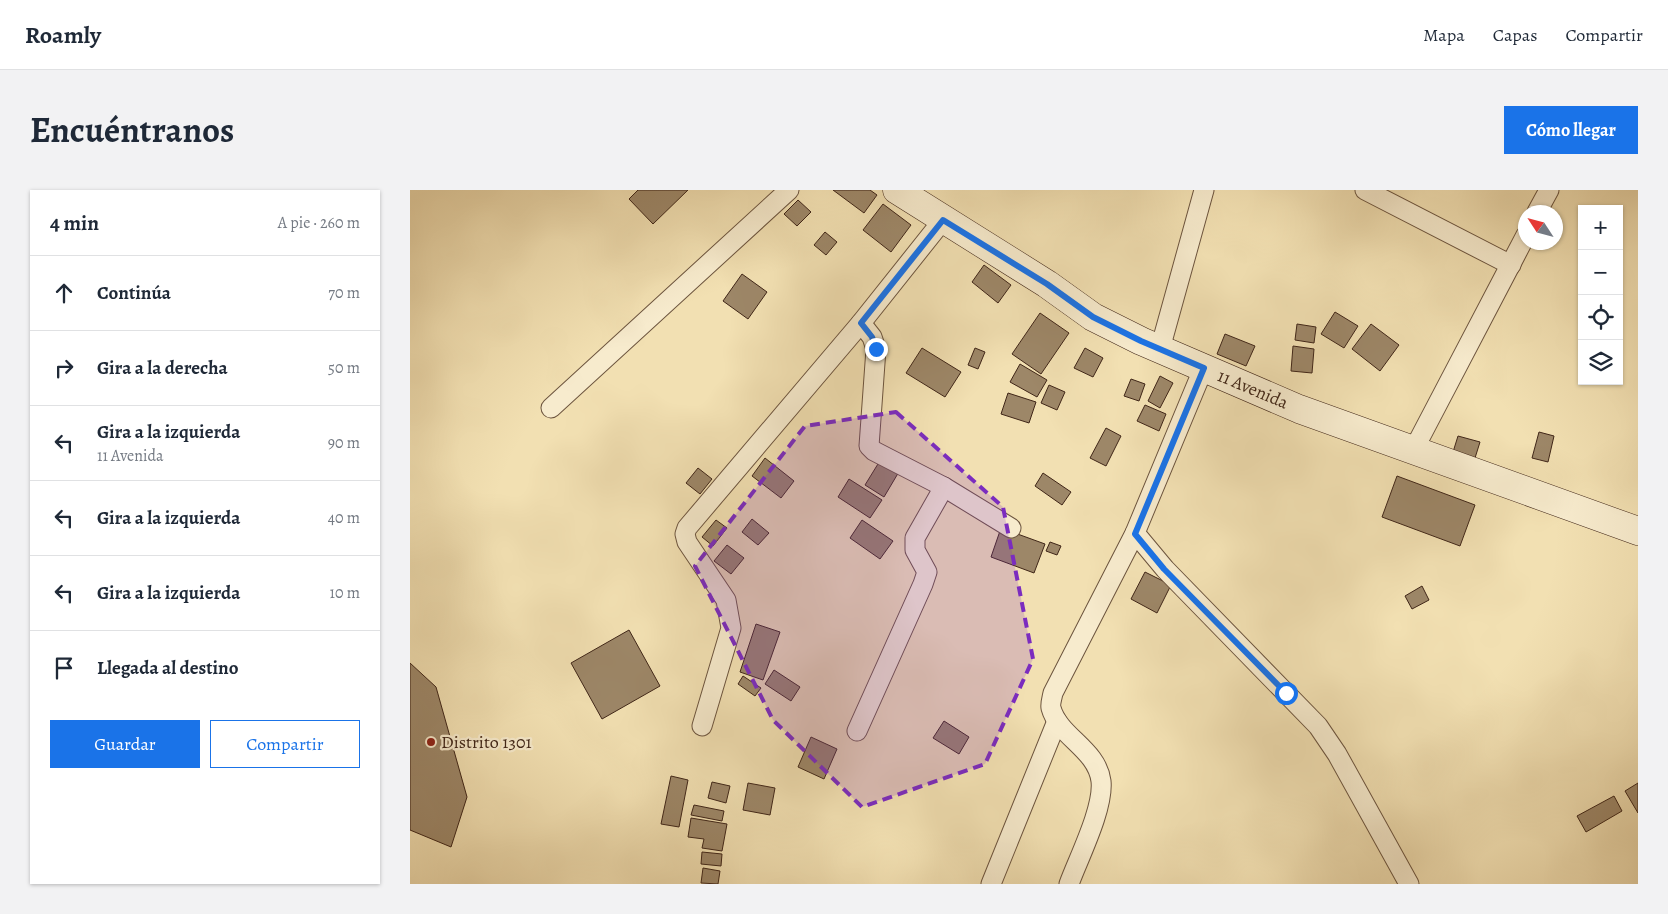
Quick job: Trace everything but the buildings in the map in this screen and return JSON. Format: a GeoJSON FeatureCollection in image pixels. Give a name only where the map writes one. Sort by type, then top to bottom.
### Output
{"type":"FeatureCollection","features":[{"type":"Feature","properties":{"kind":"street"},"geometry":{"type":"LineString","coordinates":[[551,408],[789,190]]}},
{"type":"Feature","properties":{"kind":"street","name":"11 Avenida"},"geometry":{"type":"LineString","coordinates":[[897,190],[1047,284],[1093,317],[1160,349],[1299,409],[1638,531]]}},
{"type":"Feature","properties":{"kind":"street"},"geometry":{"type":"LineString","coordinates":[[1160,349],[1204,190]]}},
{"type":"Feature","properties":{"kind":"street"},"geometry":{"type":"LineString","coordinates":[[1365,190],[1511,265]]}},
{"type":"Feature","properties":{"kind":"street"},"geometry":{"type":"LineString","coordinates":[[1541,205],[1549,190]]}},
{"type":"Feature","properties":{"kind":"street"},"geometry":{"type":"LineString","coordinates":[[702,726],[731,628],[726,600],[687,542],[685,534],[687,528],[861,323],[943,220]]}},
{"type":"Feature","properties":{"kind":"street"},"geometry":{"type":"LineString","coordinates":[[1414,449],[1518,250]]}},
{"type":"Feature","properties":{"kind":"street"},"geometry":{"type":"LineString","coordinates":[[861,323],[872,337],[876,349],[869,446],[874,451],[944,487],[1011,528]]}},
{"type":"Feature","properties":{"kind":"street"},"geometry":{"type":"LineString","coordinates":[[1069,884],[1100,803],[1101,780],[1089,754],[1057,721],[1050,707],[1053,694],[1135,534],[1204,368]]}},
{"type":"Feature","properties":{"kind":"street"},"geometry":{"type":"LineString","coordinates":[[857,731],[923,584],[926,572],[915,550],[915,538],[944,487]]}},
{"type":"Feature","properties":{"kind":"street"},"geometry":{"type":"LineString","coordinates":[[1135,534],[1164,569],[1318,726],[1337,754],[1408,884]]}},
{"type":"Feature","properties":{"kind":"street"},"geometry":{"type":"LineString","coordinates":[[991,884],[1057,721]]}},
{"type":"Feature","properties":{"kind":"highlighted area"},"geometry":{"type":"Polygon","coordinates":[[[896,412],[1003,507],[1033,659],[985,764],[862,807],[773,720],[695,566],[805,426],[896,412]]]}},
{"type":"Feature","properties":{"kind":"place","name":"Distrito 1301"},"geometry":{"type":"Point","coordinates":[431,742]}},
{"type":"Feature","properties":{"kind":"route"},"geometry":{"type":"LineString","coordinates":[[876,349],[872,337],[861,323],[943,220],[1047,284],[1093,317],[1141,341],[1204,368],[1135,534],[1164,569],[1286,693]]}}]}
